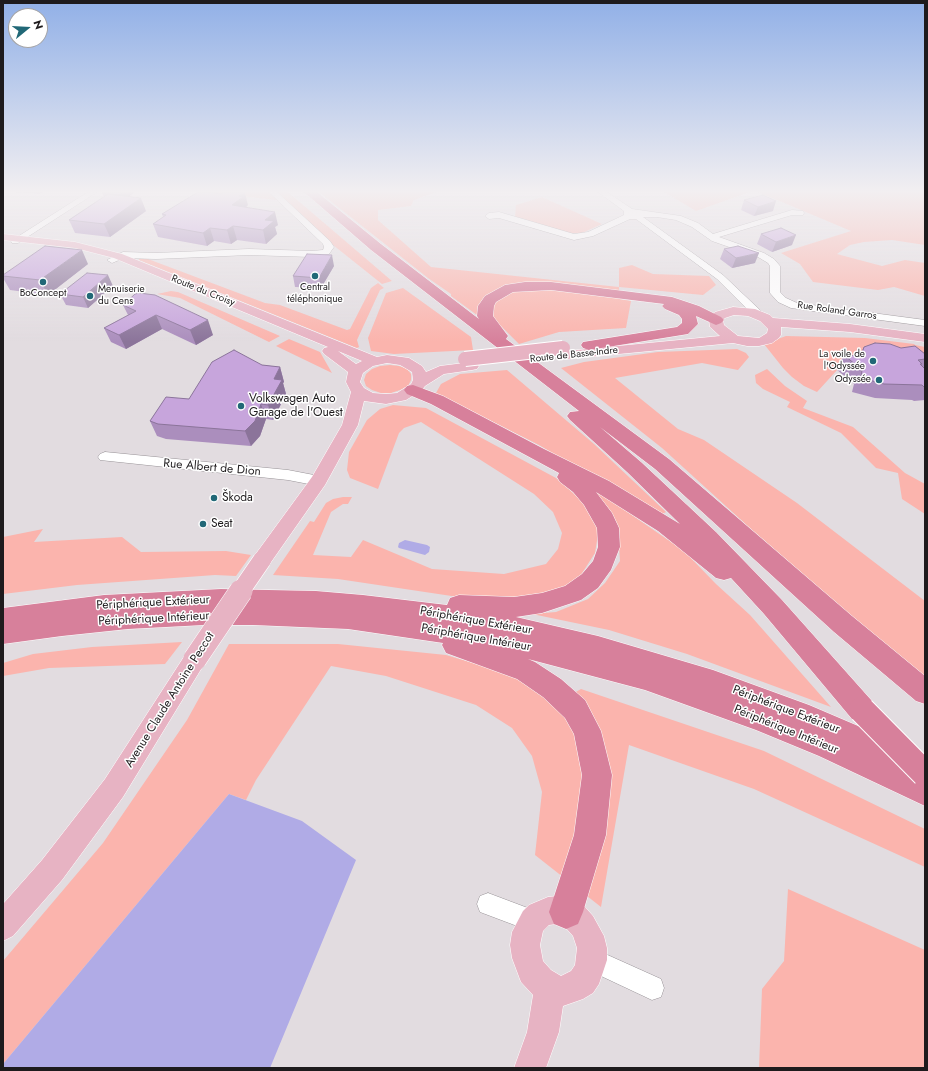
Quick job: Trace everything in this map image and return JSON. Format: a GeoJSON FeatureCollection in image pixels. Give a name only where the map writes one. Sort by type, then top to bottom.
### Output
{"type":"FeatureCollection","features":[{"type":"Feature","properties":{"kind":"highway"},"geometry":{"type":"LineString","coordinates":[[358,242],[580,420],[672,502],[746,577],[862,710]]}},
{"type":"Feature","properties":{"kind":"highway"},"geometry":{"type":"LineString","coordinates":[[371,242],[410,274],[662,464],[843,624],[925,692]]}},
{"type":"Feature","properties":{"kind":"highway"},"geometry":{"type":"LineString","coordinates":[[519,357],[515,348],[490,327],[485,316],[486,306],[490,299],[498,293],[520,287],[539,286],[672,301],[694,308],[716,323]]}},
{"type":"Feature","properties":{"kind":"highway"},"geometry":{"type":"LineString","coordinates":[[589,346],[675,334],[682,331],[690,324],[690,318],[677,308],[622,295]]}},
{"type":"Feature","properties":{"kind":"highway"},"geometry":{"type":"LineString","coordinates":[[416,387],[437,400],[538,454],[602,486],[672,530],[726,572],[790,639],[925,774]]}},
{"type":"Feature","properties":{"kind":"highway"},"geometry":{"type":"LineString","coordinates":[[329,602],[352,595],[462,605],[514,607],[558,599],[573,593],[590,581],[603,564],[609,547],[608,528],[597,508],[580,487],[538,454]]}},
{"type":"Feature","properties":{"kind":"highway","name":"Périphérique Extérieur"},"geometry":{"type":"LineString","coordinates":[[3,618],[85,607],[163,601],[252,599],[329,602],[383,607],[464,618],[539,632],[619,652],[713,682],[758,698],[865,742],[925,769]]}},
{"type":"Feature","properties":{"kind":"highway","name":"Périphérique Intérieur"},"geometry":{"type":"LineString","coordinates":[[3,633],[98,621],[204,615],[307,617],[375,622],[460,634],[549,652],[645,678],[760,718],[829,746],[925,791]]}},
{"type":"Feature","properties":{"kind":"highway"},"geometry":{"type":"LineString","coordinates":[[422,628],[441,641],[469,649],[526,670],[552,688],[575,709],[587,731],[597,775],[590,835],[566,912]]}},
{"type":"Feature","properties":{"kind":"main road","name":"Route du Croisy"},"geometry":{"type":"LineString","coordinates":[[27,242],[69,248],[115,258],[375,361]]}},
{"type":"Feature","properties":{"kind":"main road","name":"Route du Croisy"},"geometry":{"type":"LineString","coordinates":[[115,258],[316,344],[340,358],[356,371]]}},
{"type":"Feature","properties":{"kind":"main road"},"geometry":{"type":"LineString","coordinates":[[733,311],[758,314],[772,329],[786,333],[854,335],[925,342]]}},
{"type":"Feature","properties":{"kind":"main road","name":"Route de Basse-Indre"},"geometry":{"type":"LineString","coordinates":[[565,352],[589,346],[689,336],[708,332],[716,323],[720,315],[733,311]]}},
{"type":"Feature","properties":{"kind":"main road"},"geometry":{"type":"LineString","coordinates":[[716,323],[733,339],[747,342],[767,340],[772,329]]}},
{"type":"Feature","properties":{"kind":"main road"},"geometry":{"type":"LineString","coordinates":[[772,329],[850,328],[925,338]]}},
{"type":"Feature","properties":{"kind":"main road","name":"Route de Basse-Indre"},"geometry":{"type":"LineString","coordinates":[[409,363],[468,363],[565,352],[733,339]]}},
{"type":"Feature","properties":{"kind":"main road"},"geometry":{"type":"LineString","coordinates":[[393,359],[409,363],[419,372],[416,387],[401,397],[389,399],[369,397],[359,392],[354,387],[353,382],[356,371],[368,363],[393,359]]}},
{"type":"Feature","properties":{"kind":"main road","name":"Route de Basse-Indre"},"geometry":{"type":"LineString","coordinates":[[416,387],[440,370],[468,363]]}},
{"type":"Feature","properties":{"kind":"main road","name":"Avenue Claude Antoine Peccot"},"geometry":{"type":"LineString","coordinates":[[3,926],[52,870],[114,788],[195,659],[262,560],[319,481],[350,425],[359,392]]}},
{"type":"Feature","properties":{"kind":"main road","name":"Avenue Claude Antoine Peccot"},"geometry":{"type":"LineString","coordinates":[[350,425],[371,408],[389,399]]}},
{"type":"Feature","properties":{"kind":"main road"},"geometry":{"type":"LineString","coordinates":[[557,910],[566,912],[575,917],[589,936],[592,948],[592,960],[588,972],[582,982],[572,988],[561,991],[550,988],[540,981],[526,958],[525,945],[527,932],[533,921],[539,915],[548,911],[557,910]]}},
{"type":"Feature","properties":{"kind":"main road"},"geometry":{"type":"LineString","coordinates":[[530,1068],[543,1032],[550,988]]}},
{"type":"Feature","properties":{"kind":"street"},"geometry":{"type":"LineString","coordinates":[[115,258],[123,255],[156,256],[249,252],[312,254],[326,252],[329,247],[326,242]]}},
{"type":"Feature","properties":{"kind":"street"},"geometry":{"type":"LineString","coordinates":[[672,242],[720,277],[758,314]]}},
{"type":"Feature","properties":{"kind":"street","name":"Rue Roland Garros"},"geometry":{"type":"LineString","coordinates":[[724,242],[771,261],[775,266],[775,293],[782,300],[795,306],[925,322]]}},
{"type":"Feature","properties":{"kind":"street"},"geometry":{"type":"LineString","coordinates":[[732,288],[739,304],[733,311]]}},
{"type":"Feature","properties":{"kind":"street","name":"Rue Albert de Dion"},"geometry":{"type":"LineString","coordinates":[[105,457],[288,475],[319,481]]}},
{"type":"Feature","properties":{"kind":"street"},"geometry":{"type":"LineString","coordinates":[[488,904],[533,921]]}},
{"type":"Feature","properties":{"kind":"street"},"geometry":{"type":"LineString","coordinates":[[592,960],[652,988]]}},
{"type":"Feature","properties":{"kind":"shaded area"},"geometry":{"type":"Polygon","coordinates":[[[329,242],[346,242],[392,281],[382,284],[329,242]]]}},
{"type":"Feature","properties":{"kind":"shaded area"},"geometry":{"type":"Polygon","coordinates":[[[382,242],[403,242],[431,267],[619,287],[619,299],[631,301],[626,328],[559,332],[519,344],[502,327],[477,315],[382,242]]]}},
{"type":"Feature","properties":{"kind":"shaded area"},"geometry":{"type":"Polygon","coordinates":[[[816,242],[864,242],[850,245],[837,254],[882,266],[905,260],[925,263],[925,296],[894,287],[878,290],[813,282],[800,264],[781,253],[816,242]]]}},
{"type":"Feature","properties":{"kind":"shaded area"},"geometry":{"type":"Polygon","coordinates":[[[905,242],[925,242],[925,245],[905,242]]]}},
{"type":"Feature","properties":{"kind":"shaded area"},"geometry":{"type":"Polygon","coordinates":[[[139,258],[148,259],[265,303],[280,305],[347,330],[350,329],[371,288],[378,283],[384,288],[380,290],[357,340],[359,347],[357,348],[139,260],[139,258]]]}},
{"type":"Feature","properties":{"kind":"shaded area"},"geometry":{"type":"Polygon","coordinates":[[[632,265],[653,274],[709,276],[716,285],[703,295],[619,287],[619,268],[632,265]]]}},
{"type":"Feature","properties":{"kind":"shaded area"},"geometry":{"type":"Polygon","coordinates":[[[403,288],[471,337],[473,350],[394,354],[371,351],[368,338],[386,293],[403,288]]]}},
{"type":"Feature","properties":{"kind":"shaded area"},"geometry":{"type":"Polygon","coordinates":[[[171,291],[178,292],[280,336],[269,342],[180,298],[157,294],[171,291]]]}},
{"type":"Feature","properties":{"kind":"shaded area"},"geometry":{"type":"Polygon","coordinates":[[[786,336],[865,338],[914,344],[925,347],[925,361],[838,369],[817,392],[804,386],[792,377],[764,344],[786,336]]]}},
{"type":"Feature","properties":{"kind":"shaded area"},"geometry":{"type":"Polygon","coordinates":[[[289,339],[320,352],[332,373],[276,346],[289,339]]]}},
{"type":"Feature","properties":{"kind":"shaded area"},"geometry":{"type":"Polygon","coordinates":[[[737,349],[746,353],[749,357],[738,370],[702,363],[615,378],[678,429],[704,440],[797,503],[925,601],[925,677],[904,662],[750,528],[662,448],[561,368],[584,362],[658,352],[737,349]]]}},
{"type":"Feature","properties":{"kind":"shaded area"},"geometry":{"type":"Polygon","coordinates":[[[390,365],[407,369],[411,374],[411,380],[408,386],[391,393],[381,393],[366,386],[364,380],[366,374],[372,369],[380,366],[390,365]]]}},
{"type":"Feature","properties":{"kind":"shaded area"},"geometry":{"type":"Polygon","coordinates":[[[767,369],[785,386],[807,401],[803,408],[853,427],[905,473],[925,484],[925,514],[902,499],[898,473],[876,468],[841,433],[787,407],[790,402],[763,389],[756,383],[755,375],[767,369]]]}},
{"type":"Feature","properties":{"kind":"shaded area"},"geometry":{"type":"Polygon","coordinates":[[[507,370],[594,444],[666,512],[658,516],[539,445],[436,393],[441,384],[460,374],[507,370]]]}},
{"type":"Feature","properties":{"kind":"shaded area"},"geometry":{"type":"Polygon","coordinates":[[[393,405],[426,408],[556,478],[582,501],[599,528],[595,553],[577,581],[548,595],[514,600],[465,598],[338,579],[273,575],[310,521],[314,522],[326,503],[333,499],[343,497],[352,497],[348,504],[343,504],[331,512],[313,555],[351,557],[363,540],[432,569],[504,574],[546,564],[558,549],[562,533],[553,512],[534,494],[421,422],[404,428],[399,433],[378,489],[350,478],[347,470],[349,452],[367,420],[380,409],[393,405]]]}},
{"type":"Feature","properties":{"kind":"shaded area"},"geometry":{"type":"Polygon","coordinates":[[[597,491],[684,551],[716,584],[750,615],[831,707],[687,654],[609,630],[532,614],[556,612],[588,599],[605,583],[620,561],[618,530],[595,494],[597,491]]]}},
{"type":"Feature","properties":{"kind":"shaded area"},"geometry":{"type":"Polygon","coordinates":[[[43,529],[34,542],[122,537],[141,552],[226,551],[251,555],[236,576],[215,575],[77,585],[3,594],[3,537],[43,529]]]}},
{"type":"Feature","properties":{"kind":"shaded area"},"geometry":{"type":"Polygon","coordinates":[[[405,540],[427,545],[430,547],[429,552],[425,555],[399,548],[399,543],[405,540]]]}},
{"type":"Feature","properties":{"kind":"shaded area"},"geometry":{"type":"Polygon","coordinates":[[[182,642],[165,664],[49,668],[3,676],[3,663],[33,654],[92,647],[182,642]]]}},
{"type":"Feature","properties":{"kind":"shaded area"},"geometry":{"type":"Polygon","coordinates":[[[229,644],[338,644],[446,655],[523,678],[557,703],[581,689],[764,751],[925,829],[925,867],[754,789],[629,745],[601,907],[535,855],[542,792],[532,756],[512,728],[476,705],[386,676],[331,666],[256,780],[246,800],[229,794],[3,1064],[3,961],[103,843],[187,720],[229,644]]]}},
{"type":"Feature","properties":{"kind":"shaded area"},"geometry":{"type":"Polygon","coordinates":[[[229,794],[302,821],[356,860],[270,1068],[3,1068],[3,1064],[229,794]]]}},
{"type":"Feature","properties":{"kind":"shaded area"},"geometry":{"type":"Polygon","coordinates":[[[788,889],[925,950],[925,1068],[759,1068],[762,989],[784,961],[788,889]]]}},
{"type":"Feature","properties":{"kind":"building"},"geometry":{"type":"Polygon","coordinates":[[[45,246],[82,250],[40,280],[3,276],[3,275],[45,246]]]}},
{"type":"Feature","properties":{"kind":"building"},"geometry":{"type":"Polygon","coordinates":[[[738,246],[759,253],[736,258],[724,249],[738,246]]]}},
{"type":"Feature","properties":{"kind":"building"},"geometry":{"type":"Polygon","coordinates":[[[307,254],[332,255],[319,278],[293,276],[307,254]]]}},
{"type":"Feature","properties":{"kind":"building"},"geometry":{"type":"Polygon","coordinates":[[[87,273],[108,275],[83,297],[60,294],[87,273]]]}},
{"type":"Feature","properties":{"kind":"building"},"geometry":{"type":"Polygon","coordinates":[[[135,294],[155,295],[208,320],[190,330],[156,315],[119,335],[104,328],[136,311],[123,305],[135,294]]]}},
{"type":"Feature","properties":{"kind":"building"},"geometry":{"type":"Polygon","coordinates":[[[875,343],[890,344],[901,348],[915,346],[925,354],[925,359],[918,360],[925,369],[925,387],[922,385],[884,384],[861,378],[862,370],[844,355],[861,356],[864,347],[875,343]]]}},
{"type":"Feature","properties":{"kind":"building","name":"Volkswagen Auto Garage de l'Ouest"},"geometry":{"type":"Polygon","coordinates":[[[234,350],[262,365],[280,367],[274,379],[282,380],[268,405],[261,404],[255,421],[245,431],[158,424],[150,421],[166,397],[189,399],[212,362],[234,350]]]}},
{"type":"Feature","properties":{"kind":"place","name":"Central téléphonique"},"geometry":{"type":"Point","coordinates":[315,276]}},
{"type":"Feature","properties":{"kind":"place","name":"BoConcept"},"geometry":{"type":"Point","coordinates":[43,282]}},
{"type":"Feature","properties":{"kind":"place","name":"Menuiserie du Cens"},"geometry":{"type":"Point","coordinates":[90,296]}},
{"type":"Feature","properties":{"kind":"place","name":"La voile de l'Odyssée"},"geometry":{"type":"Point","coordinates":[873,361]}},
{"type":"Feature","properties":{"kind":"place","name":"Odyssée"},"geometry":{"type":"Point","coordinates":[879,380]}},
{"type":"Feature","properties":{"kind":"place","name":"Volkswagen Auto Garage de l'Ouest"},"geometry":{"type":"Point","coordinates":[241,406]}},
{"type":"Feature","properties":{"kind":"place","name":"Škoda"},"geometry":{"type":"Point","coordinates":[214,498]}},
{"type":"Feature","properties":{"kind":"place","name":"Seat"},"geometry":{"type":"Point","coordinates":[203,524]}}]}
